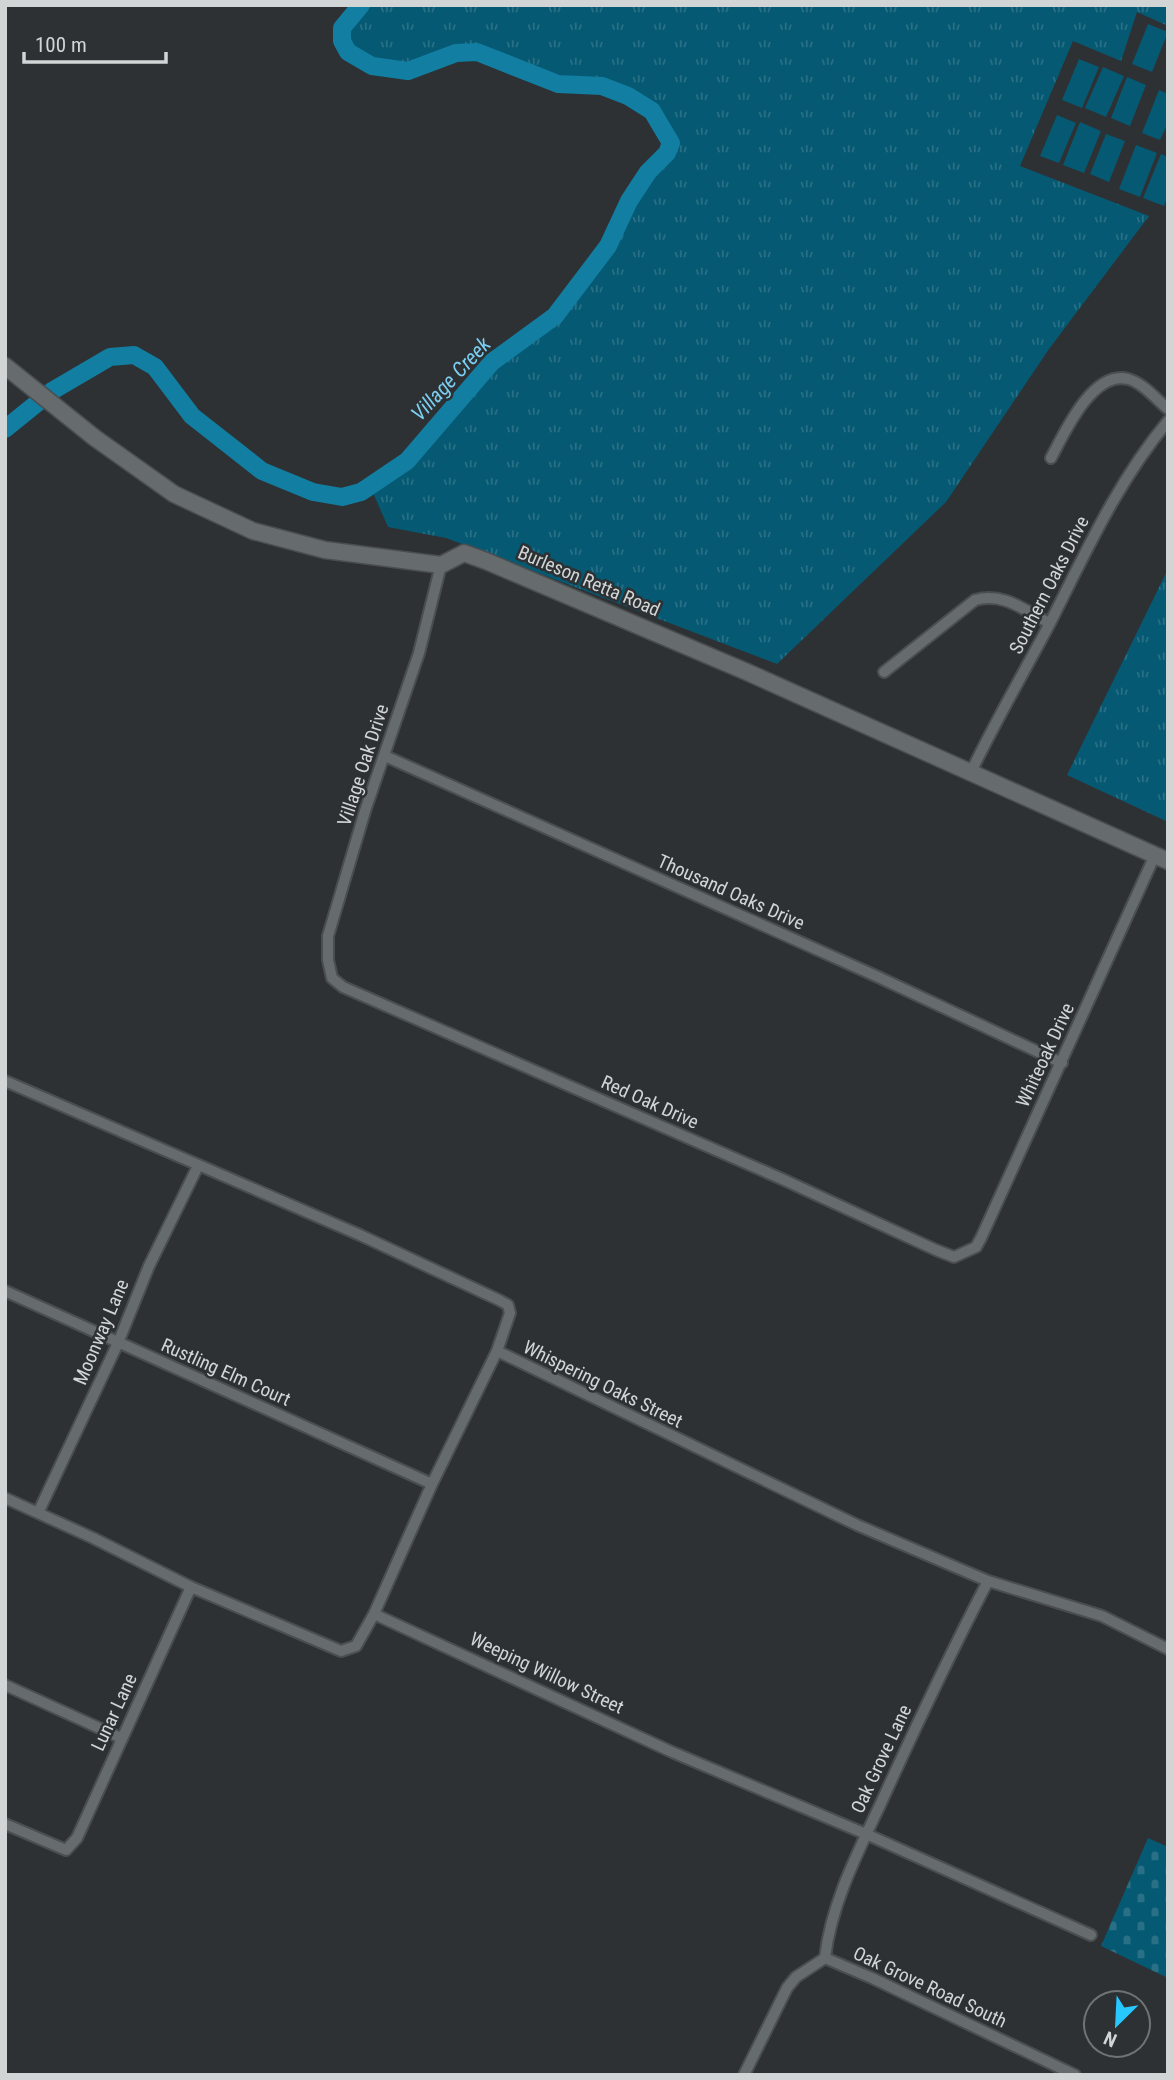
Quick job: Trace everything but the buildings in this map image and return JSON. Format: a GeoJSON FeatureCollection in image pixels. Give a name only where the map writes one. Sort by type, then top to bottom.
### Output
{"type":"FeatureCollection","features":[{"type":"Feature","properties":{"kind":"street","name":"Burleson Retta Road"},"geometry":{"type":"LineString","coordinates":[[12,371],[95,438],[174,494],[253,531],[326,550],[441,565],[464,553],[735,666],[1161,858]]}},
{"type":"Feature","properties":{"kind":"street"},"geometry":{"type":"LineString","coordinates":[[1051,458],[1072,419],[1090,394],[1107,382],[1126,378],[1139,384],[1168,409]]}},
{"type":"Feature","properties":{"kind":"street","name":"Southern Oaks Drive"},"geometry":{"type":"LineString","coordinates":[[971,772],[993,725],[1107,510],[1136,461],[1168,421]]}},
{"type":"Feature","properties":{"kind":"street","name":"Village Oak Drive"},"geometry":{"type":"LineString","coordinates":[[332,978],[328,960],[328,936],[365,811],[419,653],[441,565]]}},
{"type":"Feature","properties":{"kind":"street"},"geometry":{"type":"LineString","coordinates":[[884,672],[975,600],[1001,598],[1049,623]]}},
{"type":"Feature","properties":{"kind":"street","name":"Thousand Oaks Drive"},"geometry":{"type":"LineString","coordinates":[[384,756],[876,976],[1062,1063]]}},
{"type":"Feature","properties":{"kind":"street","name":"Whiteoak Drive"},"geometry":{"type":"LineString","coordinates":[[954,1257],[976,1247],[981,1238],[1161,858]]}},
{"type":"Feature","properties":{"kind":"street","name":"Red Oak Drive"},"geometry":{"type":"LineString","coordinates":[[332,978],[343,987],[954,1257]]}},
{"type":"Feature","properties":{"kind":"street","name":"Whispering Oaks Street"},"geometry":{"type":"LineString","coordinates":[[5,1081],[359,1235],[499,1300],[508,1305],[510,1313],[496,1351],[858,1525],[988,1581],[1102,1616],[1168,1649]]}},
{"type":"Feature","properties":{"kind":"street","name":"Moonway Lane"},"geometry":{"type":"LineString","coordinates":[[38,1513],[118,1343],[149,1266],[198,1166]]}},
{"type":"Feature","properties":{"kind":"street","name":"Rustling Elm Court"},"geometry":{"type":"LineString","coordinates":[[5,1291],[432,1484]]}},
{"type":"Feature","properties":{"kind":"street"},"geometry":{"type":"LineString","coordinates":[[5,1498],[191,1587],[341,1651],[356,1646],[374,1614],[496,1351]]}},
{"type":"Feature","properties":{"kind":"street","name":"Oak Grove Lane"},"geometry":{"type":"LineString","coordinates":[[825,1958],[828,1933],[866,1834],[933,1688],[988,1581]]}},
{"type":"Feature","properties":{"kind":"street","name":"Lunar Lane"},"geometry":{"type":"LineString","coordinates":[[5,1824],[66,1850],[77,1838],[191,1587]]}},
{"type":"Feature","properties":{"kind":"street","name":"Weeping Willow Street"},"geometry":{"type":"LineString","coordinates":[[374,1614],[673,1752],[866,1834],[1091,1935]]}},
{"type":"Feature","properties":{"kind":"street"},"geometry":{"type":"LineString","coordinates":[[5,1685],[121,1738]]}},
{"type":"Feature","properties":{"kind":"street","name":"Oak Grove Road South"},"geometry":{"type":"LineString","coordinates":[[744,2075],[787,1988],[796,1977],[825,1958],[1075,2075]]}},
{"type":"Feature","properties":{"kind":"green space"},"geometry":{"type":"Polygon","coordinates":[[[361,5],[1168,5],[1168,26],[1137,12],[1121,61],[1073,41],[1020,166],[1149,216],[1049,349],[946,502],[777,664],[446,538],[388,527],[370,486],[407,461],[492,362],[555,316],[608,246],[629,201],[648,172],[667,153],[671,143],[651,111],[628,96],[602,86],[558,84],[477,52],[455,53],[408,71],[372,66],[348,52],[342,41],[342,28],[361,5]]]}},
{"type":"Feature","properties":{"kind":"green space"},"geometry":{"type":"Polygon","coordinates":[[[1148,24],[1168,32],[1152,72],[1132,64],[1148,24]]]}},
{"type":"Feature","properties":{"kind":"green space"},"geometry":{"type":"Polygon","coordinates":[[[1079,59],[1099,67],[1082,108],[1062,100],[1079,59]]]}},
{"type":"Feature","properties":{"kind":"green space"},"geometry":{"type":"Polygon","coordinates":[[[1103,67],[1124,76],[1106,117],[1085,108],[1103,67]]]}},
{"type":"Feature","properties":{"kind":"green space"},"geometry":{"type":"Polygon","coordinates":[[[1127,77],[1146,85],[1130,126],[1111,118],[1127,77]]]}},
{"type":"Feature","properties":{"kind":"green space"},"geometry":{"type":"Polygon","coordinates":[[[1159,90],[1168,94],[1168,123],[1160,140],[1142,133],[1159,90]]]}},
{"type":"Feature","properties":{"kind":"green space"},"geometry":{"type":"Polygon","coordinates":[[[1057,115],[1076,123],[1059,163],[1040,156],[1057,115]]]}},
{"type":"Feature","properties":{"kind":"green space"},"geometry":{"type":"Polygon","coordinates":[[[1080,122],[1101,131],[1084,173],[1063,165],[1080,122]]]}},
{"type":"Feature","properties":{"kind":"green space"},"geometry":{"type":"Polygon","coordinates":[[[1106,134],[1125,141],[1109,182],[1090,174],[1106,134]]]}},
{"type":"Feature","properties":{"kind":"green space"},"geometry":{"type":"Polygon","coordinates":[[[1136,145],[1157,153],[1140,197],[1119,189],[1136,145]]]}},
{"type":"Feature","properties":{"kind":"green space"},"geometry":{"type":"Polygon","coordinates":[[[1161,154],[1168,157],[1168,196],[1164,206],[1143,198],[1161,154]]]}},
{"type":"Feature","properties":{"kind":"green space"},"geometry":{"type":"Polygon","coordinates":[[[1168,569],[1168,822],[1067,775],[1168,569]]]}},
{"type":"Feature","properties":{"kind":"green space"},"geometry":{"type":"Polygon","coordinates":[[[1148,1838],[1168,1847],[1168,1978],[1101,1946],[1148,1838]]]}},
{"type":"Feature","properties":{"kind":"waterway","name":"Village Creek"},"geometry":{"type":"LineString","coordinates":[[5,429],[52,391],[110,357],[134,355],[155,367],[192,416],[262,471],[313,492],[342,497],[361,492],[407,461],[492,362],[555,316],[608,246],[629,201],[648,172],[667,153],[671,143],[652,111],[628,96],[602,86],[558,84],[477,52],[456,53],[408,71],[372,66],[348,52],[342,41],[342,28],[361,5]]}}]}
